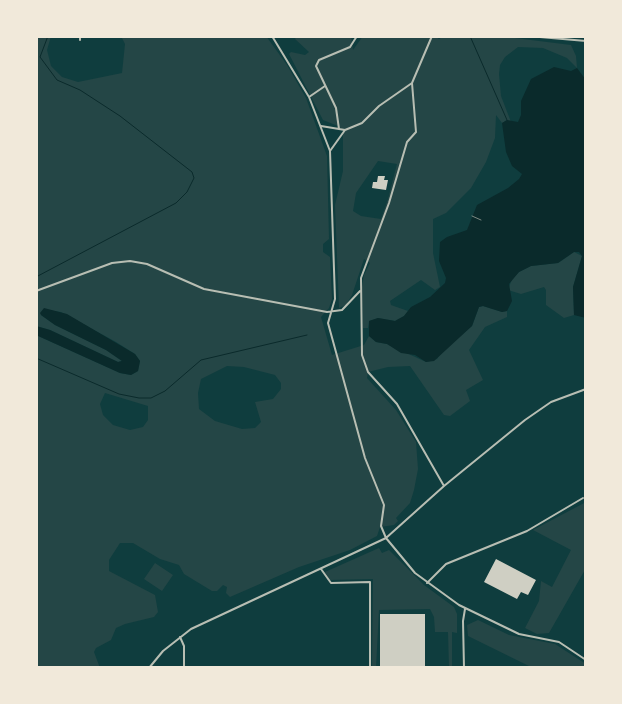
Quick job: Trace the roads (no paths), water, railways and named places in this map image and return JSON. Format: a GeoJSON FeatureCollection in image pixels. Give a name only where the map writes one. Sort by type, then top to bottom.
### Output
{"type":"FeatureCollection","features":[{"type":"Feature","properties":{"kind":"street"},"geometry":{"type":"LineString","coordinates":[[272,36],[310,97],[330,151],[335,299],[328,318],[330,337],[365,458],[384,505],[381,526],[386,538],[409,566],[428,584],[465,609],[519,634],[558,642],[586,660]]}},
{"type":"Feature","properties":{"kind":"street"},"geometry":{"type":"LineString","coordinates":[[339,129],[336,108],[316,66],[319,60],[350,47],[358,36]]}},
{"type":"Feature","properties":{"kind":"street"},"geometry":{"type":"LineString","coordinates":[[432,36],[412,83],[416,132],[407,142],[396,172],[389,203],[363,270],[360,290],[364,365],[372,379],[397,404],[444,486]]}},
{"type":"Feature","properties":{"kind":"street"},"geometry":{"type":"LineString","coordinates":[[528,36],[586,41]]}},
{"type":"Feature","properties":{"kind":"street"},"geometry":{"type":"LineString","coordinates":[[330,151],[346,130],[362,123],[380,106],[412,83]]}},
{"type":"Feature","properties":{"kind":"street"},"geometry":{"type":"LineString","coordinates":[[310,97],[325,86]]}},
{"type":"Feature","properties":{"kind":"street"},"geometry":{"type":"LineString","coordinates":[[322,126],[346,130]]}},
{"type":"Feature","properties":{"kind":"street"},"geometry":{"type":"LineString","coordinates":[[36,291],[106,265],[130,261],[146,264],[192,285],[212,291],[331,312],[342,310],[352,302],[360,290]]}},
{"type":"Feature","properties":{"kind":"street"},"geometry":{"type":"LineString","coordinates":[[148,668],[163,651],[180,637],[226,613],[386,538],[444,486],[541,408],[586,389]]}},
{"type":"Feature","properties":{"kind":"street"},"geometry":{"type":"LineString","coordinates":[[428,584],[446,564],[527,531],[582,498]]}},
{"type":"Feature","properties":{"kind":"street"},"geometry":{"type":"LineString","coordinates":[[321,569],[331,583],[370,582],[370,668]]}},
{"type":"Feature","properties":{"kind":"street"},"geometry":{"type":"LineString","coordinates":[[464,668],[463,621],[465,609]]}},
{"type":"Feature","properties":{"kind":"street"},"geometry":{"type":"LineString","coordinates":[[180,637],[184,646],[184,668]]}},
{"type":"Feature","properties":{"kind":"waterway"},"geometry":{"type":"LineString","coordinates":[[36,277],[176,203],[187,192],[194,178],[192,172],[120,116],[80,90],[57,80],[40,57],[48,36]]}},
{"type":"Feature","properties":{"kind":"waterway"},"geometry":{"type":"LineString","coordinates":[[470,36],[507,120]]}},
{"type":"Feature","properties":{"kind":"waterway"},"geometry":{"type":"LineString","coordinates":[[36,358],[119,394],[151,398],[165,391],[201,360],[307,335]]}}]}
